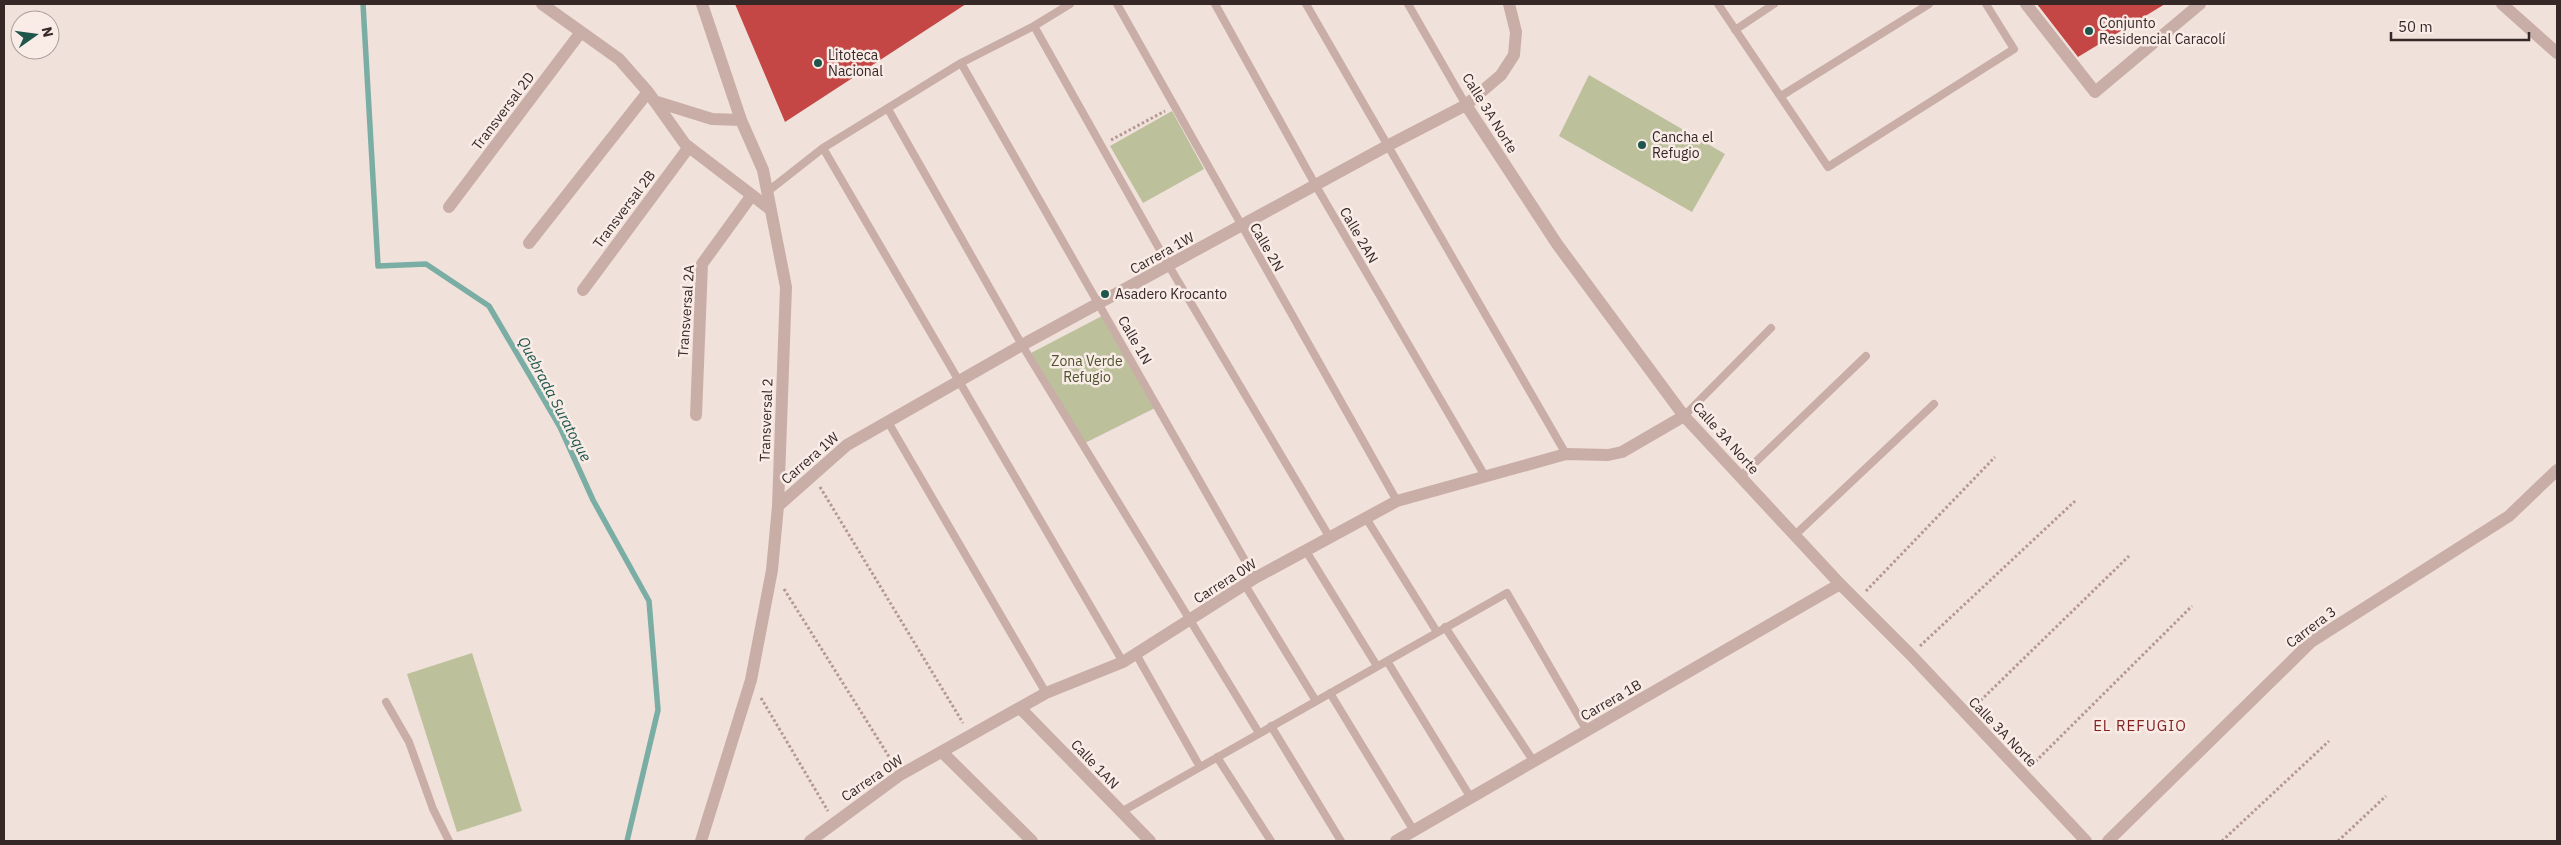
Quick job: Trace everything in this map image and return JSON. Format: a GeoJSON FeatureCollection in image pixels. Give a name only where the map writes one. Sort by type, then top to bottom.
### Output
{"type":"FeatureCollection","features":[{"type":"Feature","properties":{"kind":"street"},"geometry":{"type":"LineString","coordinates":[[542,4],[619,59],[651,96],[689,147],[770,209]]}},
{"type":"Feature","properties":{"kind":"street","name":"Transversal 2"},"geometry":{"type":"LineString","coordinates":[[701,841],[751,680],[772,570],[778,506],[786,287],[763,170],[741,120],[702,4]]}},
{"type":"Feature","properties":{"kind":"street","name":"Carrera 1W"},"geometry":{"type":"LineString","coordinates":[[778,506],[848,445],[1022,345],[1466,105],[1501,75],[1514,55],[1516,32],[1509,4]]}},
{"type":"Feature","properties":{"kind":"street"},"geometry":{"type":"LineString","coordinates":[[2026,4],[2095,92],[2200,4]]}},
{"type":"Feature","properties":{"kind":"street"},"geometry":{"type":"LineString","coordinates":[[2502,4],[2557,53]]}},
{"type":"Feature","properties":{"kind":"street","name":"Transversal 2D"},"geometry":{"type":"LineString","coordinates":[[449,207],[581,32]]}},
{"type":"Feature","properties":{"kind":"street"},"geometry":{"type":"LineString","coordinates":[[651,96],[712,118],[741,120]]}},
{"type":"Feature","properties":{"kind":"street"},"geometry":{"type":"LineString","coordinates":[[529,242],[651,96]]}},
{"type":"Feature","properties":{"kind":"street","name":"Calle 3A Norte"},"geometry":{"type":"LineString","coordinates":[[1466,105],[1557,244],[1684,416],[1840,584],[1911,654],[1966,715],[2086,841]]}},
{"type":"Feature","properties":{"kind":"street","name":"Transversal 2B"},"geometry":{"type":"LineString","coordinates":[[583,290],[689,147]]}},
{"type":"Feature","properties":{"kind":"street","name":"Transversal 2A"},"geometry":{"type":"LineString","coordinates":[[696,415],[702,264],[752,194]]}},
{"type":"Feature","properties":{"kind":"street","name":"Carrera 0W"},"geometry":{"type":"LineString","coordinates":[[810,841],[900,774],[1046,693],[1123,662],[1250,581],[1397,501],[1566,454],[1608,455],[1622,452],[1684,416]]}},
{"type":"Feature","properties":{"kind":"street","name":"Carrera 3"},"geometry":{"type":"LineString","coordinates":[[2108,841],[2311,642],[2508,516],[2557,470]]}},
{"type":"Feature","properties":{"kind":"street","name":"Carrera 1B"},"geometry":{"type":"LineString","coordinates":[[1396,841],[1840,584]]}},
{"type":"Feature","properties":{"kind":"street","name":"Calle 1AN"},"geometry":{"type":"LineString","coordinates":[[1020,708],[1150,841]]}},
{"type":"Feature","properties":{"kind":"street"},"geometry":{"type":"LineString","coordinates":[[942,752],[1032,841]]}},
{"type":"Feature","properties":{"kind":"lane"},"geometry":{"type":"LineString","coordinates":[[767,192],[823,148],[961,63],[1034,26],[1070,4]]}},
{"type":"Feature","properties":{"kind":"lane","name":"Calle 2N"},"geometry":{"type":"LineString","coordinates":[[1117,4],[1397,501]]}},
{"type":"Feature","properties":{"kind":"lane","name":"Calle 2AN"},"geometry":{"type":"LineString","coordinates":[[1215,4],[1316,186],[1485,476]]}},
{"type":"Feature","properties":{"kind":"lane"},"geometry":{"type":"LineString","coordinates":[[1306,4],[1566,454]]}},
{"type":"Feature","properties":{"kind":"lane","name":"Calle 3A Norte"},"geometry":{"type":"LineString","coordinates":[[1408,4],[1466,105]]}},
{"type":"Feature","properties":{"kind":"lane"},"geometry":{"type":"LineString","coordinates":[[1718,4],[1782,96],[1828,167],[2014,48],[1986,4]]}},
{"type":"Feature","properties":{"kind":"lane"},"geometry":{"type":"LineString","coordinates":[[1735,30],[1774,4]]}},
{"type":"Feature","properties":{"kind":"lane"},"geometry":{"type":"LineString","coordinates":[[1782,96],[1929,4]]}},
{"type":"Feature","properties":{"kind":"lane"},"geometry":{"type":"LineString","coordinates":[[1034,26],[1170,266],[1330,538]]}},
{"type":"Feature","properties":{"kind":"lane","name":"Calle 1N"},"geometry":{"type":"LineString","coordinates":[[961,63],[1100,304],[1316,701]]}},
{"type":"Feature","properties":{"kind":"lane"},"geometry":{"type":"LineString","coordinates":[[888,109],[1022,345],[1259,733]]}},
{"type":"Feature","properties":{"kind":"lane"},"geometry":{"type":"LineString","coordinates":[[823,148],[1123,662]]}},
{"type":"Feature","properties":{"kind":"lane"},"geometry":{"type":"LineString","coordinates":[[1684,416],[1771,328]]}},
{"type":"Feature","properties":{"kind":"lane"},"geometry":{"type":"LineString","coordinates":[[1740,477],[1866,356]]}},
{"type":"Feature","properties":{"kind":"lane"},"geometry":{"type":"LineString","coordinates":[[1795,535],[1934,404]]}},
{"type":"Feature","properties":{"kind":"lane"},"geometry":{"type":"LineString","coordinates":[[888,422],[1046,693]]}},
{"type":"Feature","properties":{"kind":"lane"},"geometry":{"type":"LineString","coordinates":[[1366,518],[1437,632]]}},
{"type":"Feature","properties":{"kind":"lane"},"geometry":{"type":"LineString","coordinates":[[1306,551],[1377,666]]}},
{"type":"Feature","properties":{"kind":"lane"},"geometry":{"type":"LineString","coordinates":[[1121,812],[1507,593],[1587,731]]}},
{"type":"Feature","properties":{"kind":"lane"},"geometry":{"type":"LineString","coordinates":[[1445,628],[1534,762]]}},
{"type":"Feature","properties":{"kind":"lane"},"geometry":{"type":"LineString","coordinates":[[1136,654],[1200,767]]}},
{"type":"Feature","properties":{"kind":"lane"},"geometry":{"type":"LineString","coordinates":[[1387,661],[1471,798]]}},
{"type":"Feature","properties":{"kind":"lane"},"geometry":{"type":"LineString","coordinates":[[1330,693],[1414,831]]}},
{"type":"Feature","properties":{"kind":"lane"},"geometry":{"type":"LineString","coordinates":[[386,702],[409,742],[433,809],[449,841]]}},
{"type":"Feature","properties":{"kind":"lane"},"geometry":{"type":"LineString","coordinates":[[1271,726],[1341,841]]}},
{"type":"Feature","properties":{"kind":"lane"},"geometry":{"type":"LineString","coordinates":[[1217,757],[1271,841]]}},
{"type":"Feature","properties":{"kind":"path"},"geometry":{"type":"LineString","coordinates":[[1102,145],[1174,106]]}},
{"type":"Feature","properties":{"kind":"path"},"geometry":{"type":"LineString","coordinates":[[1856,600],[1995,457]]}},
{"type":"Feature","properties":{"kind":"path"},"geometry":{"type":"LineString","coordinates":[[813,475],[971,736]]}},
{"type":"Feature","properties":{"kind":"path"},"geometry":{"type":"LineString","coordinates":[[1911,654],[2075,501]]}},
{"type":"Feature","properties":{"kind":"path"},"geometry":{"type":"LineString","coordinates":[[1966,715],[2129,556]]}},
{"type":"Feature","properties":{"kind":"path"},"geometry":{"type":"LineString","coordinates":[[772,570],[900,774]]}},
{"type":"Feature","properties":{"kind":"path"},"geometry":{"type":"LineString","coordinates":[[2023,774],[2192,606]]}},
{"type":"Feature","properties":{"kind":"path"},"geometry":{"type":"LineString","coordinates":[[751,680],[835,822]]}},
{"type":"Feature","properties":{"kind":"path"},"geometry":{"type":"LineString","coordinates":[[2222,841],[2329,741]]}},
{"type":"Feature","properties":{"kind":"path"},"geometry":{"type":"LineString","coordinates":[[2338,841],[2386,796]]}},
{"type":"Feature","properties":{"kind":"green space","name":"Cancha el Refugio"},"geometry":{"type":"Polygon","coordinates":[[[1589,75],[1725,154],[1692,212],[1559,136],[1589,75]]]}},
{"type":"Feature","properties":{"kind":"green space"},"geometry":{"type":"Polygon","coordinates":[[[1172,111],[1204,169],[1143,203],[1110,146],[1172,111]]]}},
{"type":"Feature","properties":{"kind":"green space","name":"Zona Verde Refugio"},"geometry":{"type":"Polygon","coordinates":[[[1102,316],[1155,408],[1085,443],[1031,353],[1102,316]]]}},
{"type":"Feature","properties":{"kind":"green space"},"geometry":{"type":"Polygon","coordinates":[[[472,653],[522,811],[457,832],[407,674],[472,653]]]}},
{"type":"Feature","properties":{"kind":"building","name":"Litoteca Nacional"},"geometry":{"type":"Polygon","coordinates":[[[735,4],[966,4],[785,122],[735,4]]]}},
{"type":"Feature","properties":{"kind":"building","name":"Conjunto Residencial Caracolí"},"geometry":{"type":"Polygon","coordinates":[[[2037,4],[2165,4],[2078,57],[2037,4]]]}},
{"type":"Feature","properties":{"kind":"waterway","name":"Quebrada Suratoque"},"geometry":{"type":"LineString","coordinates":[[363,4],[378,266],[426,264],[489,306],[560,427],[593,500],[649,601],[658,710],[627,841]]}},
{"type":"Feature","properties":{"kind":"place","name":"Conjunto Residencial Caracolí"},"geometry":{"type":"Point","coordinates":[2089,31]}},
{"type":"Feature","properties":{"kind":"place","name":"Litoteca Nacional"},"geometry":{"type":"Point","coordinates":[818,63]}},
{"type":"Feature","properties":{"kind":"place","name":"Cancha el Refugio"},"geometry":{"type":"Point","coordinates":[1642,145]}},
{"type":"Feature","properties":{"kind":"place","name":"Asadero Krocanto"},"geometry":{"type":"Point","coordinates":[1105,294]}},
{"type":"Feature","properties":{"kind":"district","name":"EL REFUGIO"},"geometry":{"type":"Point","coordinates":[2140,725]}}]}
